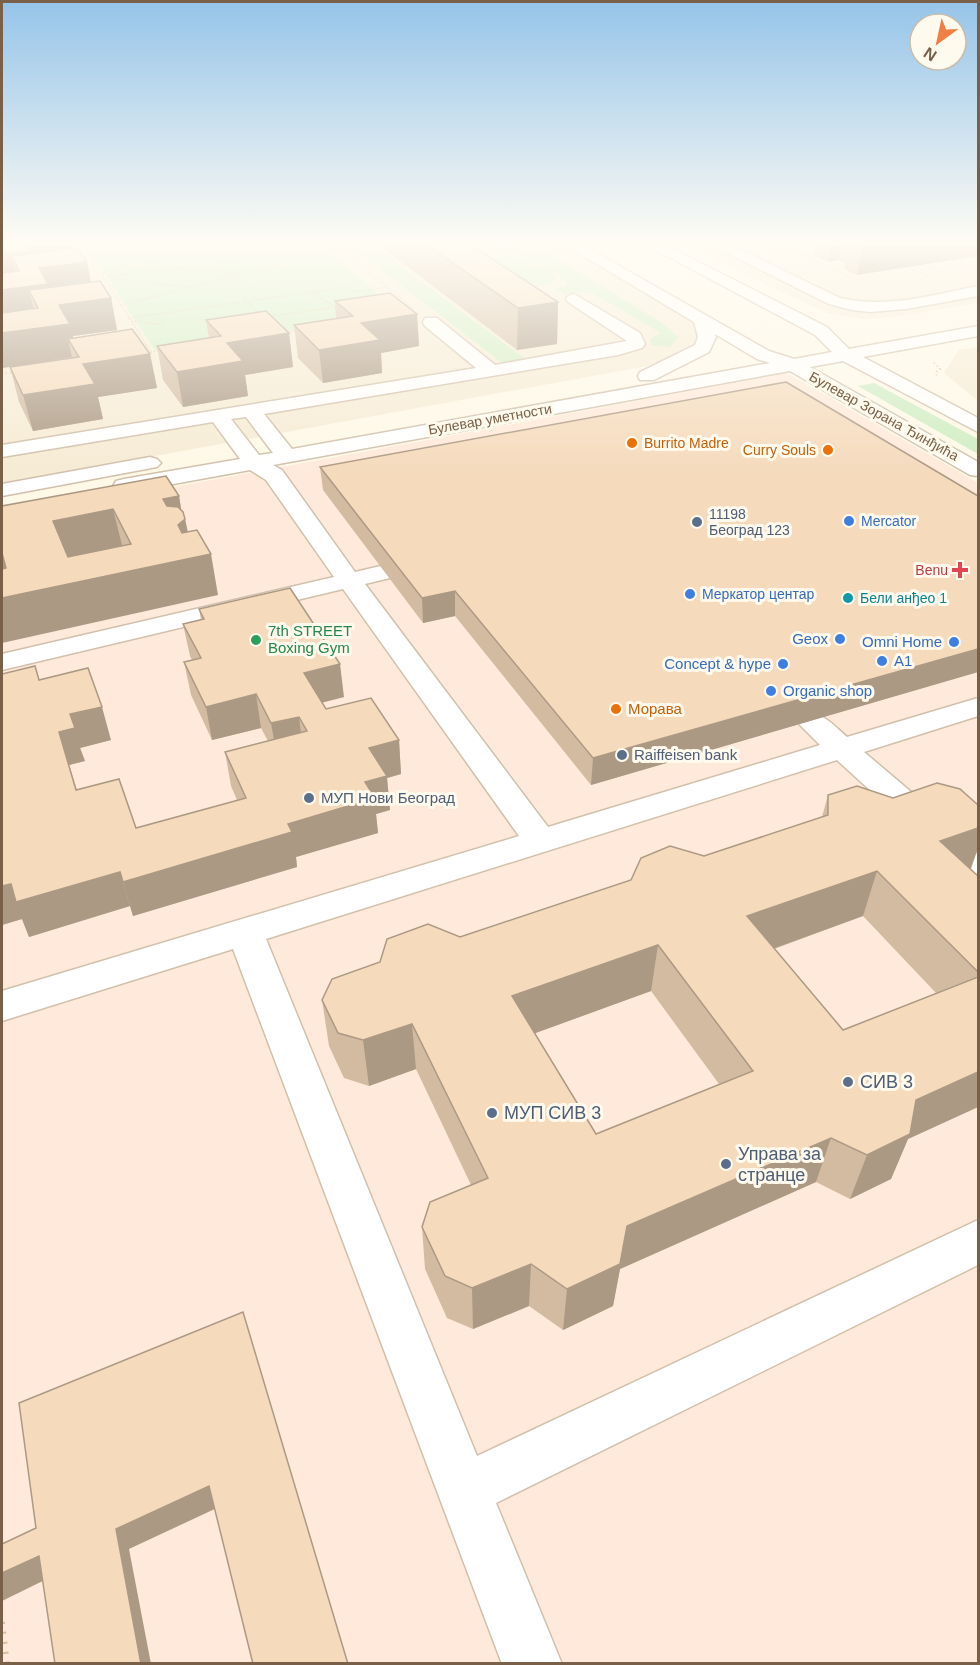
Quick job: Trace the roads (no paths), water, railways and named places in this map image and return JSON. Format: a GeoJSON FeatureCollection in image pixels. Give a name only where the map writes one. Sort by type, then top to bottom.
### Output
{"type":"FeatureCollection","features":[{"type":"Feature","properties":{"kind":"street"},"geometry":{"type":"LineString","coordinates":[[2,451],[618,350],[636,344],[634,337],[608,321]]}},
{"type":"Feature","properties":{"kind":"street"},"geometry":{"type":"LineString","coordinates":[[647,376],[703,348],[707,336],[702,321]]}},
{"type":"Feature","properties":{"kind":"street","name":"Булевар Зорана Ђинђића"},"geometry":{"type":"LineString","coordinates":[[704,321],[763,355],[791,364],[978,470]]}},
{"type":"Feature","properties":{"kind":"street"},"geometry":{"type":"LineString","coordinates":[[801,321],[821,331],[844,355],[978,426]]}},
{"type":"Feature","properties":{"kind":"street"},"geometry":{"type":"LineString","coordinates":[[828,321],[840,324]]}},
{"type":"Feature","properties":{"kind":"street","name":"Булевар уметности"},"geometry":{"type":"LineString","coordinates":[[279,457],[647,376],[947,321]]}},
{"type":"Feature","properties":{"kind":"street"},"geometry":{"type":"LineString","coordinates":[[431,322],[490,370]]}},
{"type":"Feature","properties":{"kind":"street","name":"Булевар уметности"},"geometry":{"type":"LineString","coordinates":[[2,490],[248,455],[279,457],[441,428],[529,420],[671,386],[978,331]]}},
{"type":"Feature","properties":{"kind":"street"},"geometry":{"type":"LineString","coordinates":[[926,398],[916,365],[927,346],[948,337]]}},
{"type":"Feature","properties":{"kind":"street"},"geometry":{"type":"LineString","coordinates":[[671,386],[771,388]]}},
{"type":"Feature","properties":{"kind":"street"},"geometry":{"type":"LineString","coordinates":[[809,396],[875,411]]}},
{"type":"Feature","properties":{"kind":"street"},"geometry":{"type":"LineString","coordinates":[[251,410],[346,576],[540,840]]}},
{"type":"Feature","properties":{"kind":"street"},"geometry":{"type":"LineString","coordinates":[[218,415],[248,455],[279,457]]}},
{"type":"Feature","properties":{"kind":"street"},"geometry":{"type":"LineString","coordinates":[[441,428],[493,438]]}},
{"type":"Feature","properties":{"kind":"street","name":"Булевар уметности"},"geometry":{"type":"LineString","coordinates":[[2,509],[248,455]]}},
{"type":"Feature","properties":{"kind":"street"},"geometry":{"type":"LineString","coordinates":[[2,662],[382,568]]}},
{"type":"Feature","properties":{"kind":"street"},"geometry":{"type":"LineString","coordinates":[[2,1006],[978,707]]}},
{"type":"Feature","properties":{"kind":"street"},"geometry":{"type":"LineString","coordinates":[[823,717],[816,727],[844,748],[936,832]]}},
{"type":"Feature","properties":{"kind":"street"},"geometry":{"type":"LineString","coordinates":[[244,930],[532,1664]]}},
{"type":"Feature","properties":{"kind":"street"},"geometry":{"type":"LineString","coordinates":[[463,1491],[978,1242]]}},
{"type":"Feature","properties":{"kind":"place","name":"Burrito Madre"},"geometry":{"type":"Point","coordinates":[632,443]}},
{"type":"Feature","properties":{"kind":"place","name":"Curry Souls"},"geometry":{"type":"Point","coordinates":[828,450]}},
{"type":"Feature","properties":{"kind":"place","name":"Mercator"},"geometry":{"type":"Point","coordinates":[849,521]}},
{"type":"Feature","properties":{"kind":"place","name":"11198 Београд 123"},"geometry":{"type":"Point","coordinates":[697,522]}},
{"type":"Feature","properties":{"kind":"place","name":"Benu"},"geometry":{"type":"Point","coordinates":[960,570]}},
{"type":"Feature","properties":{"kind":"place","name":"Меркатор центар"},"geometry":{"type":"Point","coordinates":[690,594]}},
{"type":"Feature","properties":{"kind":"place","name":"Бели анђео 1"},"geometry":{"type":"Point","coordinates":[848,598]}},
{"type":"Feature","properties":{"kind":"place","name":"Geox"},"geometry":{"type":"Point","coordinates":[840,639]}},
{"type":"Feature","properties":{"kind":"place","name":"7th STREET Boxing Gym"},"geometry":{"type":"Point","coordinates":[256,640]}},
{"type":"Feature","properties":{"kind":"place","name":"Omni Home"},"geometry":{"type":"Point","coordinates":[954,642]}},
{"type":"Feature","properties":{"kind":"place","name":"A1"},"geometry":{"type":"Point","coordinates":[882,661]}},
{"type":"Feature","properties":{"kind":"place","name":"Concept & hype"},"geometry":{"type":"Point","coordinates":[783,664]}},
{"type":"Feature","properties":{"kind":"place","name":"Organic shop"},"geometry":{"type":"Point","coordinates":[771,691]}},
{"type":"Feature","properties":{"kind":"place","name":"Морава"},"geometry":{"type":"Point","coordinates":[616,709]}},
{"type":"Feature","properties":{"kind":"place","name":"Raiffeisen bank"},"geometry":{"type":"Point","coordinates":[622,755]}},
{"type":"Feature","properties":{"kind":"place","name":"МУП Нови Београд"},"geometry":{"type":"Point","coordinates":[309,798]}},
{"type":"Feature","properties":{"kind":"place","name":"СИВ 3"},"geometry":{"type":"Point","coordinates":[848,1082]}},
{"type":"Feature","properties":{"kind":"place","name":"МУП СИВ 3"},"geometry":{"type":"Point","coordinates":[492,1113]}},
{"type":"Feature","properties":{"kind":"place","name":"Управа за странце"},"geometry":{"type":"Point","coordinates":[726,1164]}}]}
